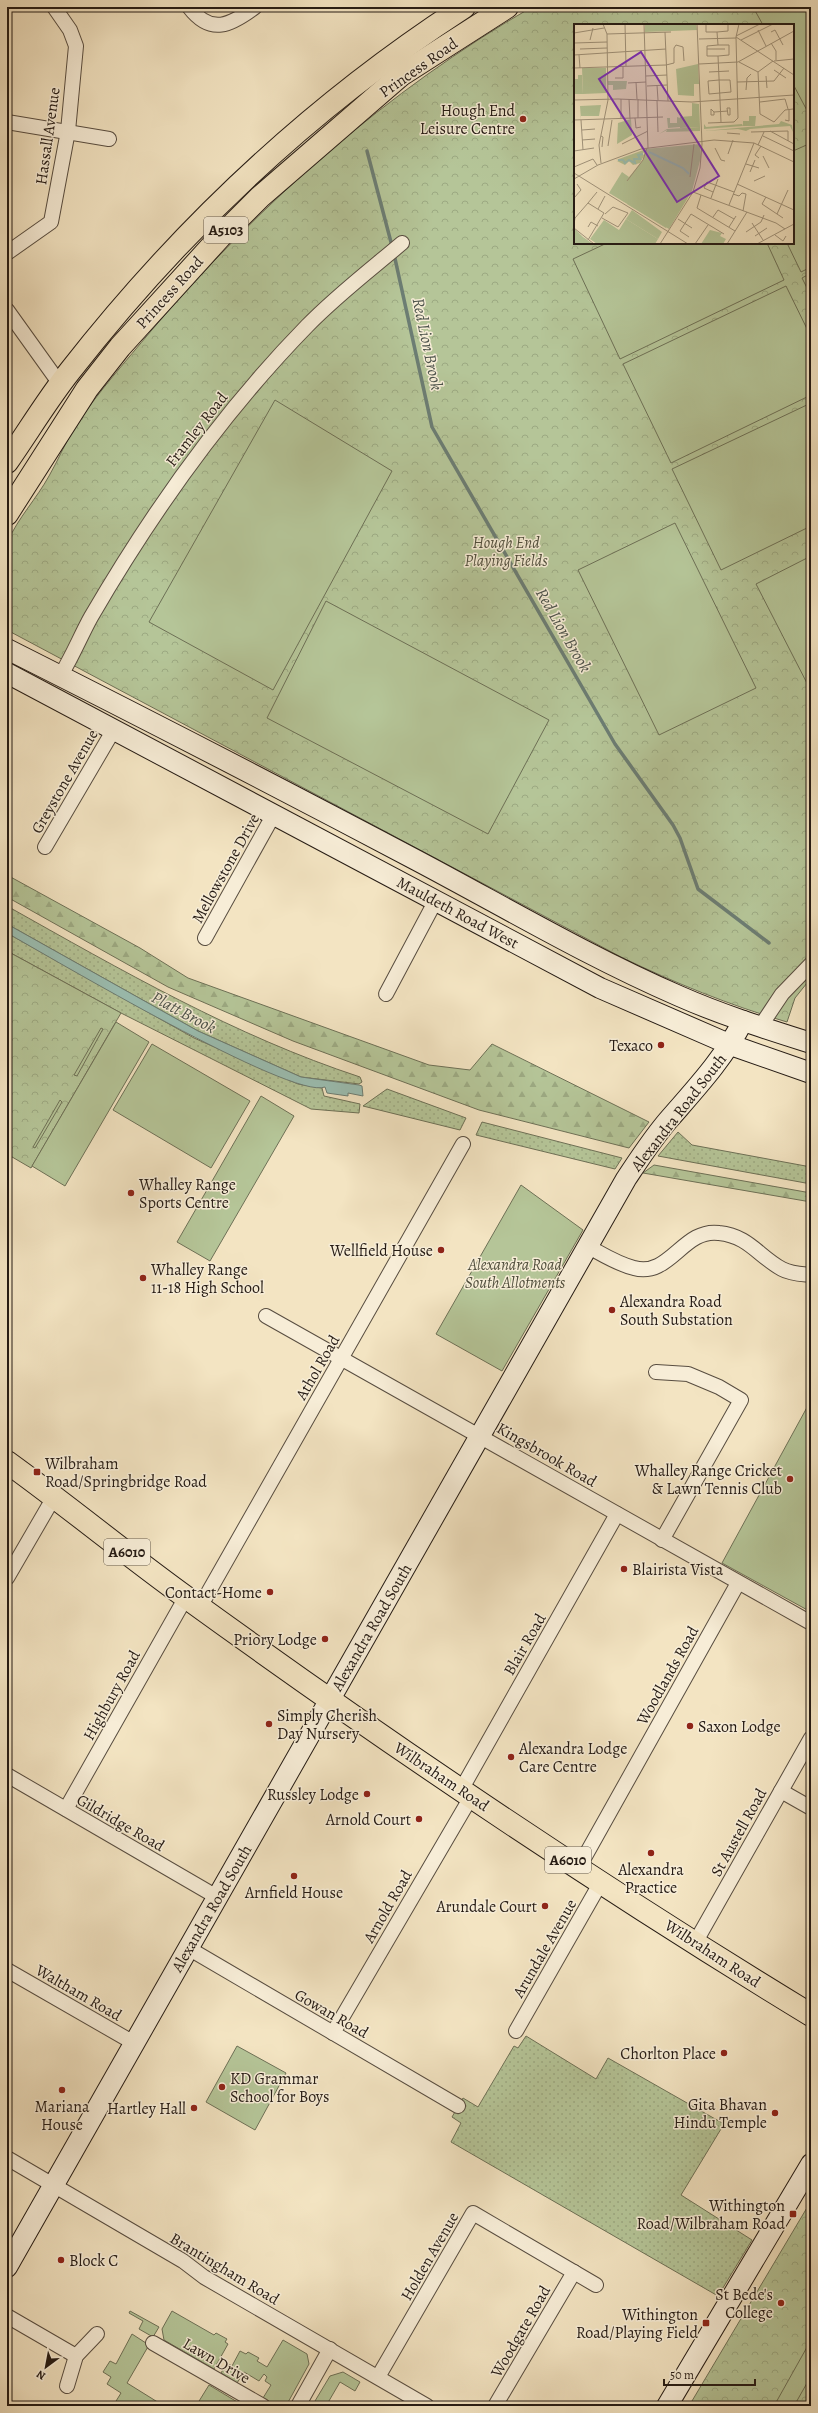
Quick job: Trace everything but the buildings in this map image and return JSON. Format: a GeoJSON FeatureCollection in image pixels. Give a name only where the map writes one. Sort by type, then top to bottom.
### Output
{"type":"FeatureCollection","features":[{"type":"Feature","properties":{"kind":"highway","name":"Princess Road"},"geometry":{"type":"LineString","coordinates":[[7,462],[60,384],[162,263],[243,180],[353,85],[464,7]]}},
{"type":"Feature","properties":{"kind":"highway","name":"Princess Road"},"geometry":{"type":"LineString","coordinates":[[7,514],[87,389],[130,336],[220,237],[260,197],[401,75],[503,8]]}},
{"type":"Feature","properties":{"kind":"highway","name":"Wilbraham Road"},"geometry":{"type":"LineString","coordinates":[[7,1462],[193,1602],[466,1793],[695,1943],[811,2015]]}},
{"type":"Feature","properties":{"kind":"street","name":"Hassall Avenue"},"geometry":{"type":"LineString","coordinates":[[7,253],[51,222],[68,131],[76,46],[70,30],[54,7]]}},
{"type":"Feature","properties":{"kind":"street"},"geometry":{"type":"LineString","coordinates":[[189,7],[197,17],[214,26],[235,22],[255,7]]}},
{"type":"Feature","properties":{"kind":"street"},"geometry":{"type":"LineString","coordinates":[[7,122],[109,139]]}},
{"type":"Feature","properties":{"kind":"street","name":"Framley Road"},"geometry":{"type":"LineString","coordinates":[[62,673],[90,619],[127,556],[168,493],[202,447],[252,386],[306,326],[402,242]]}},
{"type":"Feature","properties":{"kind":"street"},"geometry":{"type":"LineString","coordinates":[[7,310],[60,384]]}},
{"type":"Feature","properties":{"kind":"street","name":"Mauldeth Road West"},"geometry":{"type":"LineString","coordinates":[[7,649],[310,804],[556,936],[679,996],[751,1024],[811,1043]]}},
{"type":"Feature","properties":{"kind":"street","name":"Mauldeth Road West"},"geometry":{"type":"LineString","coordinates":[[7,673],[113,731],[274,814],[600,988],[731,1045],[811,1073]]}},
{"type":"Feature","properties":{"kind":"street"},"geometry":{"type":"LineString","coordinates":[[113,731],[125,709]]}},
{"type":"Feature","properties":{"kind":"street","name":"Greystone Avenue"},"geometry":{"type":"LineString","coordinates":[[45,847],[113,731]]}},
{"type":"Feature","properties":{"kind":"street","name":"Mellowstone Drive"},"geometry":{"type":"LineString","coordinates":[[205,938],[274,814]]}},
{"type":"Feature","properties":{"kind":"street"},"geometry":{"type":"LineString","coordinates":[[386,994],[436,900]]}},
{"type":"Feature","properties":{"kind":"street"},"geometry":{"type":"LineString","coordinates":[[751,1024],[808,967]]}},
{"type":"Feature","properties":{"kind":"street","name":"Alexandra Road South"},"geometry":{"type":"LineString","coordinates":[[7,2267],[587,1246],[626,1180],[655,1136],[702,1083],[731,1045],[751,1024]]}},
{"type":"Feature","properties":{"kind":"street","name":"Athol Road"},"geometry":{"type":"LineString","coordinates":[[193,1602],[341,1358],[463,1144]]}},
{"type":"Feature","properties":{"kind":"street"},"geometry":{"type":"LineString","coordinates":[[587,1246],[634,1268],[648,1270],[675,1256],[683,1244],[692,1239],[704,1234],[718,1232],[744,1240],[781,1268],[794,1274],[811,1275]]}},
{"type":"Feature","properties":{"kind":"street","name":"Kingsbrook Road"},"geometry":{"type":"LineString","coordinates":[[266,1316],[811,1623]]}},
{"type":"Feature","properties":{"kind":"street"},"geometry":{"type":"LineString","coordinates":[[656,1372],[688,1374],[719,1387],[741,1400],[662,1540]]}},
{"type":"Feature","properties":{"kind":"street"},"geometry":{"type":"LineString","coordinates":[[7,1578],[54,1497]]}},
{"type":"Feature","properties":{"kind":"street","name":"Blair Road"},"geometry":{"type":"LineString","coordinates":[[466,1793],[617,1514]]}},
{"type":"Feature","properties":{"kind":"street","name":"Woodlands Road"},"geometry":{"type":"LineString","coordinates":[[579,1867],[738,1583]]}},
{"type":"Feature","properties":{"kind":"street","name":"Highbury Road"},"geometry":{"type":"LineString","coordinates":[[66,1809],[193,1602]]}},
{"type":"Feature","properties":{"kind":"street","name":"St Austell Road"},"geometry":{"type":"LineString","coordinates":[[695,1943],[811,1738]]}},
{"type":"Feature","properties":{"kind":"street","name":"Gildridge Road"},"geometry":{"type":"LineString","coordinates":[[7,1775],[217,1897]]}},
{"type":"Feature","properties":{"kind":"street"},"geometry":{"type":"LineString","coordinates":[[781,1791],[811,1808]]}},
{"type":"Feature","properties":{"kind":"street","name":"Arnold Road"},"geometry":{"type":"LineString","coordinates":[[333,2033],[466,1793]]}},
{"type":"Feature","properties":{"kind":"street","name":"Arundale Avenue"},"geometry":{"type":"LineString","coordinates":[[516,2031],[601,1882]]}},
{"type":"Feature","properties":{"kind":"street","name":"Gowan Road"},"geometry":{"type":"LineString","coordinates":[[188,1948],[458,2106]]}},
{"type":"Feature","properties":{"kind":"street","name":"Waltham Road"},"geometry":{"type":"LineString","coordinates":[[7,1970],[134,2043]]}},
{"type":"Feature","properties":{"kind":"street","name":"Brantingham Road"},"geometry":{"type":"LineString","coordinates":[[7,2158],[182,2261],[204,2277],[427,2406]]}},
{"type":"Feature","properties":{"kind":"street"},"geometry":{"type":"LineString","coordinates":[[667,2406],[811,2164]]}},
{"type":"Feature","properties":{"kind":"street","name":"Holden Avenue"},"geometry":{"type":"LineString","coordinates":[[378,2377],[473,2213],[596,2285]]}},
{"type":"Feature","properties":{"kind":"street","name":"Woodgate Road"},"geometry":{"type":"LineString","coordinates":[[495,2406],[574,2272]]}},
{"type":"Feature","properties":{"kind":"street"},"geometry":{"type":"LineString","coordinates":[[7,2316],[76,2356]]}},
{"type":"Feature","properties":{"kind":"street"},"geometry":{"type":"LineString","coordinates":[[67,2386],[76,2356],[96,2334]]}},
{"type":"Feature","properties":{"kind":"street","name":"Lawn Drive"},"geometry":{"type":"LineString","coordinates":[[153,2342],[263,2406]]}},
{"type":"Feature","properties":{"kind":"street"},"geometry":{"type":"LineString","coordinates":[[298,2406],[330,2349]]}},
{"type":"Feature","properties":{"kind":"green space","name":"Hough End Playing Fields"},"geometry":{"type":"Polygon","coordinates":[[[532,7],[811,7],[811,978],[795,998],[787,1022],[702,993],[621,957],[7,630],[6,569],[8,541],[17,524],[49,476],[73,430],[103,388],[192,284],[236,238],[328,152],[427,75],[532,7]]]}},
{"type":"Feature","properties":{"kind":"green space"},"geometry":{"type":"Polygon","coordinates":[[[753,7],[811,7],[811,118],[794,86],[794,24],[762,24],[753,7]]]}},
{"type":"Feature","properties":{"kind":"green space"},"geometry":{"type":"Polygon","coordinates":[[[811,143],[811,267],[801,272],[787,244],[794,244],[794,151],[811,143]]]}},
{"type":"Feature","properties":{"kind":"green space"},"geometry":{"type":"Polygon","coordinates":[[[605,244],[767,244],[784,280],[620,359],[573,259],[605,244]]]}},
{"type":"Feature","properties":{"kind":"green space"},"geometry":{"type":"Polygon","coordinates":[[[811,273],[811,296],[802,278],[811,273]]]}},
{"type":"Feature","properties":{"kind":"green space"},"geometry":{"type":"Polygon","coordinates":[[[786,286],[811,337],[811,395],[671,463],[623,364],[786,286]]]}},
{"type":"Feature","properties":{"kind":"green space"},"geometry":{"type":"Polygon","coordinates":[[[275,400],[392,471],[273,690],[149,622],[275,400]]]}},
{"type":"Feature","properties":{"kind":"green space"},"geometry":{"type":"Polygon","coordinates":[[[811,403],[811,526],[721,570],[672,469],[811,403]]]}},
{"type":"Feature","properties":{"kind":"green space"},"geometry":{"type":"Polygon","coordinates":[[[675,523],[756,688],[659,735],[578,570],[675,523]]]}},
{"type":"Feature","properties":{"kind":"green space"},"geometry":{"type":"Polygon","coordinates":[[[811,556],[811,691],[756,584],[811,556]]]}},
{"type":"Feature","properties":{"kind":"green space"},"geometry":{"type":"Polygon","coordinates":[[[326,601],[549,720],[488,834],[267,718],[326,601]]]}},
{"type":"Feature","properties":{"kind":"green space"},"geometry":{"type":"Polygon","coordinates":[[[7,875],[140,948],[188,978],[429,1065],[470,1070],[492,1044],[649,1122],[629,1148],[479,1110],[293,1041],[168,987],[7,897],[7,875]]]}},
{"type":"Feature","properties":{"kind":"green space"},"geometry":{"type":"Polygon","coordinates":[[[7,906],[93,954],[223,1022],[314,1061],[360,1077],[362,1082],[359,1084],[301,1077],[198,1031],[7,924],[7,906]]]}},
{"type":"Feature","properties":{"kind":"green space"},"geometry":{"type":"Polygon","coordinates":[[[7,933],[194,1038],[298,1084],[322,1088],[324,1096],[360,1104],[359,1113],[311,1109],[121,1013],[7,951],[7,933]]]}},
{"type":"Feature","properties":{"kind":"green space"},"geometry":{"type":"Polygon","coordinates":[[[7,951],[121,1013],[31,1168],[7,1154],[7,951]]]}},
{"type":"Feature","properties":{"kind":"green space"},"geometry":{"type":"Polygon","coordinates":[[[116,1022],[149,1042],[65,1186],[32,1166],[116,1022]]]}},
{"type":"Feature","properties":{"kind":"green space"},"geometry":{"type":"Polygon","coordinates":[[[101,1028],[103,1029],[77,1076],[74,1075],[101,1028]]]}},
{"type":"Feature","properties":{"kind":"green space"},"geometry":{"type":"Polygon","coordinates":[[[152,1044],[250,1101],[211,1168],[113,1110],[152,1044]]]}},
{"type":"Feature","properties":{"kind":"green space"},"geometry":{"type":"Polygon","coordinates":[[[387,1089],[466,1118],[460,1130],[363,1106],[387,1089]]]}},
{"type":"Feature","properties":{"kind":"green space"},"geometry":{"type":"Polygon","coordinates":[[[261,1096],[294,1116],[210,1261],[177,1242],[261,1096]]]}},
{"type":"Feature","properties":{"kind":"green space"},"geometry":{"type":"Polygon","coordinates":[[[60,1100],[62,1102],[35,1148],[33,1147],[60,1100]]]}},
{"type":"Feature","properties":{"kind":"green space"},"geometry":{"type":"Polygon","coordinates":[[[482,1122],[622,1158],[615,1169],[476,1135],[482,1122]]]}},
{"type":"Feature","properties":{"kind":"green space"},"geometry":{"type":"Polygon","coordinates":[[[678,1132],[692,1145],[811,1167],[811,1184],[658,1156],[678,1132]]]}},
{"type":"Feature","properties":{"kind":"green space"},"geometry":{"type":"Polygon","coordinates":[[[654,1165],[811,1193],[811,1202],[643,1173],[654,1165]]]}},
{"type":"Feature","properties":{"kind":"green space","name":"Alexandra Road South Allotments"},"geometry":{"type":"Polygon","coordinates":[[[521,1185],[583,1230],[502,1371],[436,1334],[521,1185]]]}},
{"type":"Feature","properties":{"kind":"green space","name":"Whalley Range Cricket & Lawn Tennis Club"},"geometry":{"type":"Polygon","coordinates":[[[811,1400],[811,1612],[722,1563],[811,1400]]]}},
{"type":"Feature","properties":{"kind":"green space"},"geometry":{"type":"Polygon","coordinates":[[[526,2036],[596,2079],[608,2058],[724,2124],[681,2195],[752,2240],[718,2296],[451,2142],[461,2123],[452,2117],[463,2098],[478,2107],[514,2046],[518,2048],[526,2036]]]}},
{"type":"Feature","properties":{"kind":"green space"},"geometry":{"type":"Polygon","coordinates":[[[237,2046],[286,2073],[255,2130],[206,2102],[237,2046]]]}},
{"type":"Feature","properties":{"kind":"green space","name":"St Bede's College"},"geometry":{"type":"Polygon","coordinates":[[[811,2201],[811,2406],[689,2406],[811,2201]]]}},
{"type":"Feature","properties":{"kind":"green space"},"geometry":{"type":"Polygon","coordinates":[[[130,2311],[159,2327],[153,2337],[139,2329],[143,2321],[129,2313],[130,2311]]]}},
{"type":"Feature","properties":{"kind":"green space"},"geometry":{"type":"Polygon","coordinates":[[[172,2311],[214,2335],[216,2333],[227,2339],[225,2342],[228,2344],[214,2369],[164,2340],[162,2329],[172,2311]]]}},
{"type":"Feature","properties":{"kind":"green space"},"geometry":{"type":"Polygon","coordinates":[[[132,2334],[149,2345],[127,2383],[164,2406],[113,2406],[121,2393],[107,2384],[111,2377],[103,2372],[110,2361],[116,2364],[132,2334]]]}},
{"type":"Feature","properties":{"kind":"green space"},"geometry":{"type":"Polygon","coordinates":[[[283,2340],[307,2354],[309,2364],[286,2406],[278,2406],[263,2398],[271,2385],[265,2381],[267,2377],[264,2374],[259,2381],[244,2372],[237,2383],[221,2373],[227,2363],[232,2366],[240,2351],[246,2354],[248,2352],[259,2358],[257,2361],[267,2367],[283,2340]]]}},
{"type":"Feature","properties":{"kind":"green space"},"geometry":{"type":"Polygon","coordinates":[[[811,2340],[811,2376],[794,2406],[774,2406],[811,2340]]]}},
{"type":"Feature","properties":{"kind":"green space"},"geometry":{"type":"Polygon","coordinates":[[[343,2372],[360,2382],[355,2391],[340,2382],[326,2406],[312,2406],[330,2376],[343,2372]]]}},
{"type":"Feature","properties":{"kind":"green space"},"geometry":{"type":"Polygon","coordinates":[[[209,2385],[244,2406],[196,2406],[209,2385]]]}},
{"type":"Feature","properties":{"kind":"water"},"geometry":{"type":"Polygon","coordinates":[[[7,924],[198,1031],[301,1077],[362,1086],[363,1096],[348,1093],[348,1096],[327,1093],[325,1087],[303,1085],[267,1072],[221,1050],[169,1024],[7,933],[7,924]]]}},
{"type":"Feature","properties":{"kind":"waterway","name":"Red Lion Brook"},"geometry":{"type":"LineString","coordinates":[[367,151],[392,246]]}},
{"type":"Feature","properties":{"kind":"waterway","name":"Red Lion Brook"},"geometry":{"type":"LineString","coordinates":[[394,254],[432,427],[615,744],[673,825],[680,838],[698,889],[769,943]]}},
{"type":"Feature","properties":{"kind":"place","name":"Hough End Leisure Centre"},"geometry":{"type":"Point","coordinates":[523,119]}},
{"type":"Feature","properties":{"kind":"place","name":"Texaco"},"geometry":{"type":"Point","coordinates":[661,1045]}},
{"type":"Feature","properties":{"kind":"place","name":"Whalley Range Sports Centre"},"geometry":{"type":"Point","coordinates":[131,1193]}},
{"type":"Feature","properties":{"kind":"place","name":"Wellfield House"},"geometry":{"type":"Point","coordinates":[441,1250]}},
{"type":"Feature","properties":{"kind":"place","name":"Whalley Range 11-18 High School"},"geometry":{"type":"Point","coordinates":[143,1278]}},
{"type":"Feature","properties":{"kind":"place","name":"Alexandra Road South Substation"},"geometry":{"type":"Point","coordinates":[612,1310]}},
{"type":"Feature","properties":{"kind":"place","name":"Wilbraham Road/Springbridge Road"},"geometry":{"type":"Point","coordinates":[37,1472]}},
{"type":"Feature","properties":{"kind":"place","name":"Whalley Range Cricket & Lawn Tennis Club"},"geometry":{"type":"Point","coordinates":[790,1479]}},
{"type":"Feature","properties":{"kind":"place","name":"Blairista Vista"},"geometry":{"type":"Point","coordinates":[624,1569]}},
{"type":"Feature","properties":{"kind":"place","name":"Contact-Home"},"geometry":{"type":"Point","coordinates":[270,1592]}},
{"type":"Feature","properties":{"kind":"place","name":"Priory Lodge"},"geometry":{"type":"Point","coordinates":[325,1639]}},
{"type":"Feature","properties":{"kind":"place","name":"Simply Cherish Day Nursery"},"geometry":{"type":"Point","coordinates":[269,1724]}},
{"type":"Feature","properties":{"kind":"place","name":"Saxon Lodge"},"geometry":{"type":"Point","coordinates":[690,1726]}},
{"type":"Feature","properties":{"kind":"place","name":"Alexandra Lodge Care Centre"},"geometry":{"type":"Point","coordinates":[511,1757]}},
{"type":"Feature","properties":{"kind":"place","name":"Russley Lodge"},"geometry":{"type":"Point","coordinates":[367,1794]}},
{"type":"Feature","properties":{"kind":"place","name":"Arnold Court"},"geometry":{"type":"Point","coordinates":[419,1819]}},
{"type":"Feature","properties":{"kind":"place","name":"Alexandra Practice"},"geometry":{"type":"Point","coordinates":[651,1853]}},
{"type":"Feature","properties":{"kind":"place","name":"Arnfield House"},"geometry":{"type":"Point","coordinates":[294,1876]}},
{"type":"Feature","properties":{"kind":"place","name":"Arundale Court"},"geometry":{"type":"Point","coordinates":[545,1906]}},
{"type":"Feature","properties":{"kind":"place","name":"Chorlton Place"},"geometry":{"type":"Point","coordinates":[724,2053]}},
{"type":"Feature","properties":{"kind":"place","name":"KD Grammar School for Boys"},"geometry":{"type":"Point","coordinates":[222,2087]}},
{"type":"Feature","properties":{"kind":"place","name":"Mariana House"},"geometry":{"type":"Point","coordinates":[62,2090]}},
{"type":"Feature","properties":{"kind":"place","name":"Hartley Hall"},"geometry":{"type":"Point","coordinates":[194,2108]}},
{"type":"Feature","properties":{"kind":"place","name":"Gita Bhavan Hindu Temple"},"geometry":{"type":"Point","coordinates":[775,2113]}},
{"type":"Feature","properties":{"kind":"place","name":"Withington Road/Wilbraham Road"},"geometry":{"type":"Point","coordinates":[793,2214]}},
{"type":"Feature","properties":{"kind":"place","name":"Block C"},"geometry":{"type":"Point","coordinates":[61,2260]}},
{"type":"Feature","properties":{"kind":"place","name":"St Bede's College"},"geometry":{"type":"Point","coordinates":[781,2303]}},
{"type":"Feature","properties":{"kind":"place","name":"Withington Road/Playing Field"},"geometry":{"type":"Point","coordinates":[706,2323]}},
{"type":"Feature","properties":{"kind":"water label","name":"Platt Brook"},"geometry":{"type":"Point","coordinates":[184,1012]}}]}
